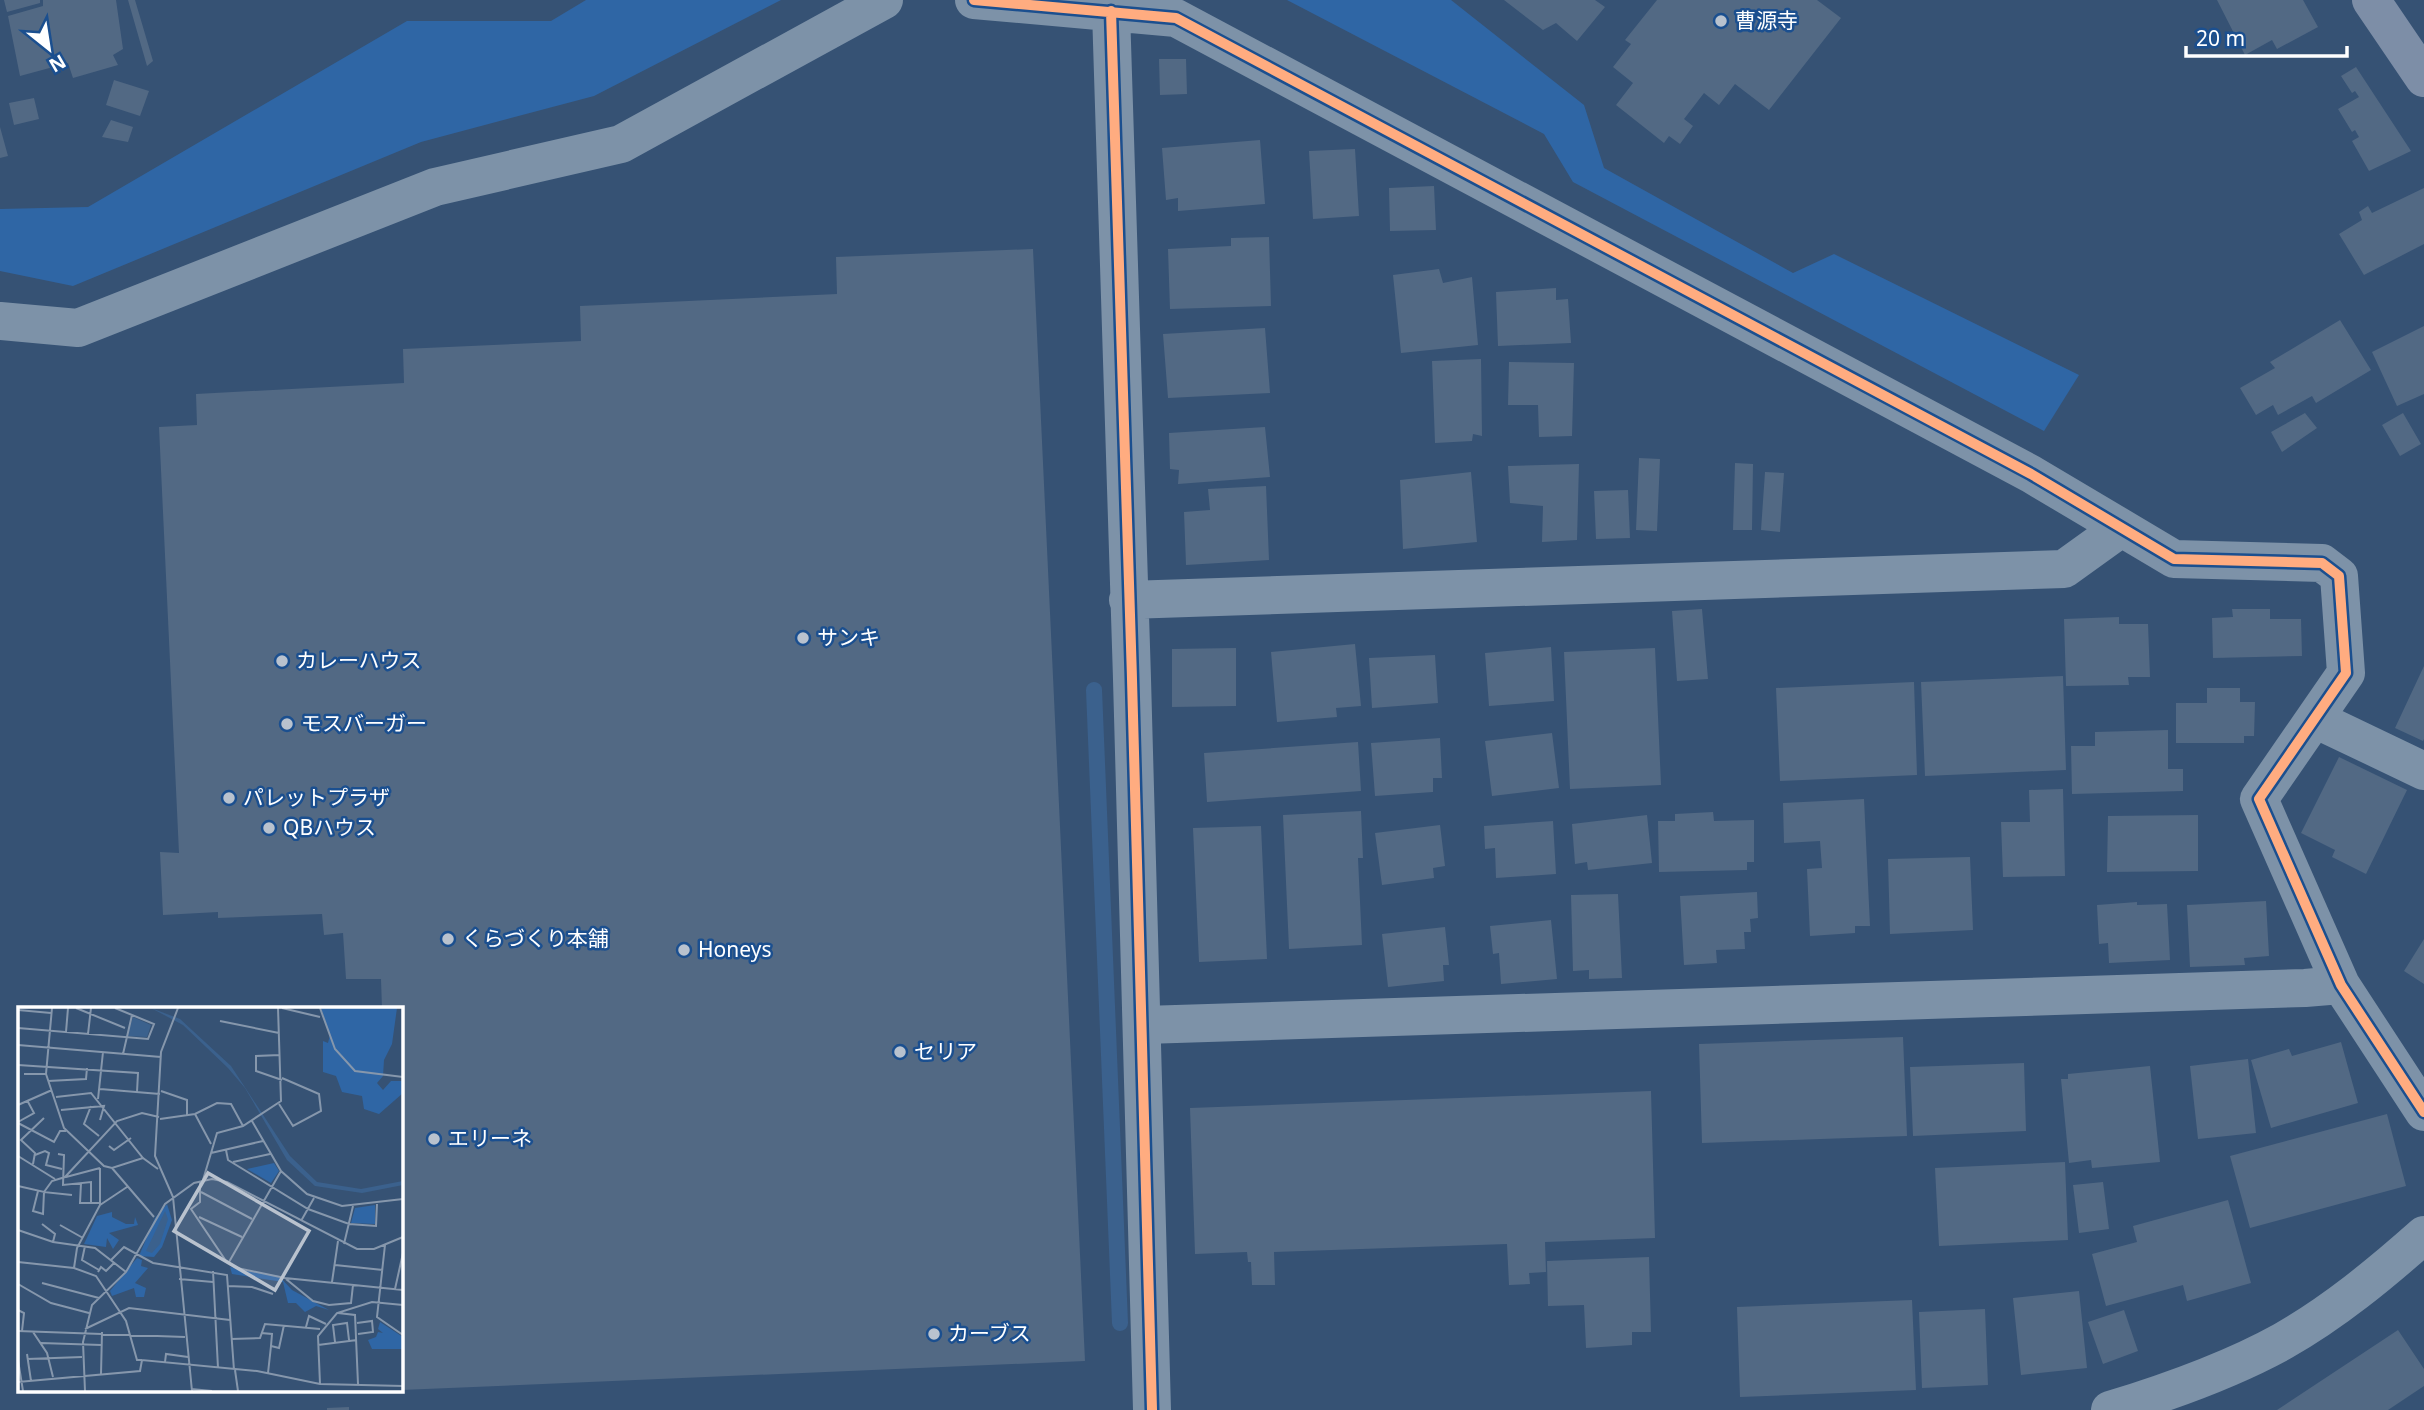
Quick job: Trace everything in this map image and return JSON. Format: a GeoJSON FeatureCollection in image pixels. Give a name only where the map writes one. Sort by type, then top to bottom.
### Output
{"type":"FeatureCollection","features":[{"type":"Feature","properties":{"kind":"main road"},"geometry":{"type":"LineString","coordinates":[[2371,0],[2424,78]]}},
{"type":"Feature","properties":{"kind":"street"},"geometry":{"type":"LineString","coordinates":[[0,321],[78,328],[435,187],[621,144],[884,0]]}},
{"type":"Feature","properties":{"kind":"street"},"geometry":{"type":"LineString","coordinates":[[974,0],[1176,18],[2031,474],[2174,559],[2322,564],[2339,576],[2346,673],[2259,799],[2341,985],[2424,1112]]}},
{"type":"Feature","properties":{"kind":"street"},"geometry":{"type":"LineString","coordinates":[[1111,11],[1128,600],[1144,1025],[1152,1410]]}},
{"type":"Feature","properties":{"kind":"street"},"geometry":{"type":"LineString","coordinates":[[1128,600],[2064,569],[2121,528]]}},
{"type":"Feature","properties":{"kind":"street"},"geometry":{"type":"LineString","coordinates":[[2315,719],[2424,771]]}},
{"type":"Feature","properties":{"kind":"street"},"geometry":{"type":"LineString","coordinates":[[1144,1025],[2341,985]]}},
{"type":"Feature","properties":{"kind":"street"},"geometry":{"type":"LineString","coordinates":[[2110,1410],[2159,1395],[2225,1369],[2283,1341],[2335,1308],[2392,1264],[2424,1235]]}},
{"type":"Feature","properties":{"kind":"shaded area"},"geometry":{"type":"Polygon","coordinates":[[[586,0],[781,0],[594,96],[421,142],[73,286],[0,271],[0,209],[88,207],[407,21],[551,21],[586,0]]]}},
{"type":"Feature","properties":{"kind":"shaded area"},"geometry":{"type":"Polygon","coordinates":[[[1287,0],[1451,0],[1584,105],[1604,168],[1793,273],[1834,254],[2079,375],[2044,431],[1573,182],[1544,134],[1287,0]]]}},
{"type":"Feature","properties":{"kind":"building"},"geometry":{"type":"Polygon","coordinates":[[[4,0],[40,0],[40,3],[7,12],[4,0]]]}},
{"type":"Feature","properties":{"kind":"building"},"geometry":{"type":"Polygon","coordinates":[[[43,0],[116,0],[123,49],[113,55],[118,65],[73,78],[68,63],[20,76],[8,16],[43,6],[43,0]]]}},
{"type":"Feature","properties":{"kind":"building"},"geometry":{"type":"Polygon","coordinates":[[[128,0],[135,0],[153,61],[147,66],[128,0]]]}},
{"type":"Feature","properties":{"kind":"building"},"geometry":{"type":"Polygon","coordinates":[[[1504,0],[1595,0],[1605,7],[1577,41],[1556,23],[1543,30],[1504,0]]]}},
{"type":"Feature","properties":{"kind":"building"},"geometry":{"type":"Polygon","coordinates":[[[1657,0],[1817,0],[1841,18],[1769,110],[1735,84],[1719,105],[1704,93],[1684,119],[1693,126],[1680,144],[1669,136],[1664,143],[1616,105],[1633,83],[1613,67],[1631,44],[1625,40],[1657,0]]]}},
{"type":"Feature","properties":{"kind":"building"},"geometry":{"type":"Polygon","coordinates":[[[2217,0],[2303,0],[2318,27],[2277,49],[2272,40],[2245,55],[2217,0]]]}},
{"type":"Feature","properties":{"kind":"building"},"geometry":{"type":"Polygon","coordinates":[[[1159,59],[1186,59],[1187,94],[1160,95],[1159,59]]]}},
{"type":"Feature","properties":{"kind":"building"},"geometry":{"type":"Polygon","coordinates":[[[2356,67],[2411,151],[2369,171],[2352,141],[2359,137],[2355,130],[2352,132],[2338,109],[2359,97],[2355,91],[2352,93],[2341,76],[2356,67]]]}},
{"type":"Feature","properties":{"kind":"building"},"geometry":{"type":"Polygon","coordinates":[[[114,80],[149,91],[140,116],[106,105],[114,80]]]}},
{"type":"Feature","properties":{"kind":"building"},"geometry":{"type":"Polygon","coordinates":[[[34,98],[39,119],[14,125],[9,103],[34,98]]]}},
{"type":"Feature","properties":{"kind":"building"},"geometry":{"type":"Polygon","coordinates":[[[111,120],[133,127],[128,142],[102,137],[111,120]]]}},
{"type":"Feature","properties":{"kind":"building"},"geometry":{"type":"Polygon","coordinates":[[[0,127],[8,156],[0,158],[0,127]]]}},
{"type":"Feature","properties":{"kind":"building"},"geometry":{"type":"Polygon","coordinates":[[[1260,140],[1265,204],[1178,211],[1178,198],[1166,200],[1162,148],[1260,140]]]}},
{"type":"Feature","properties":{"kind":"building"},"geometry":{"type":"Polygon","coordinates":[[[1355,149],[1359,216],[1313,219],[1309,151],[1355,149]]]}},
{"type":"Feature","properties":{"kind":"building"},"geometry":{"type":"Polygon","coordinates":[[[1434,186],[1436,230],[1390,231],[1389,188],[1434,186]]]}},
{"type":"Feature","properties":{"kind":"building"},"geometry":{"type":"Polygon","coordinates":[[[2424,188],[2424,244],[2364,275],[2339,234],[2362,220],[2359,212],[2368,206],[2372,213],[2424,188]]]}},
{"type":"Feature","properties":{"kind":"building"},"geometry":{"type":"Polygon","coordinates":[[[1269,237],[1271,306],[1170,309],[1168,249],[1231,246],[1231,238],[1269,237]]]}},
{"type":"Feature","properties":{"kind":"building"},"geometry":{"type":"Polygon","coordinates":[[[1033,249],[1085,1361],[402,1390],[402,1007],[382,1007],[381,979],[346,979],[343,933],[324,935],[322,914],[218,918],[218,912],[163,915],[160,852],[179,853],[159,427],[197,425],[196,394],[404,383],[403,349],[581,341],[580,306],[837,294],[836,257],[1033,249]]]}},
{"type":"Feature","properties":{"kind":"building"},"geometry":{"type":"Polygon","coordinates":[[[1439,269],[1443,283],[1472,277],[1478,345],[1401,353],[1393,275],[1439,269]]]}},
{"type":"Feature","properties":{"kind":"building"},"geometry":{"type":"Polygon","coordinates":[[[1556,288],[1556,300],[1568,299],[1571,343],[1498,346],[1496,292],[1556,288]]]}},
{"type":"Feature","properties":{"kind":"building"},"geometry":{"type":"Polygon","coordinates":[[[2340,320],[2371,370],[2316,403],[2312,396],[2278,415],[2273,405],[2256,415],[2240,388],[2275,368],[2270,362],[2340,320]]]}},
{"type":"Feature","properties":{"kind":"building"},"geometry":{"type":"Polygon","coordinates":[[[2424,326],[2424,394],[2397,406],[2372,352],[2424,326]]]}},
{"type":"Feature","properties":{"kind":"building"},"geometry":{"type":"Polygon","coordinates":[[[1265,328],[1270,393],[1168,398],[1163,334],[1265,328]]]}},
{"type":"Feature","properties":{"kind":"building"},"geometry":{"type":"Polygon","coordinates":[[[1481,359],[1482,436],[1473,434],[1472,441],[1435,443],[1432,361],[1481,359]]]}},
{"type":"Feature","properties":{"kind":"building"},"geometry":{"type":"Polygon","coordinates":[[[1509,362],[1574,363],[1572,436],[1539,437],[1538,405],[1508,405],[1509,362]]]}},
{"type":"Feature","properties":{"kind":"building"},"geometry":{"type":"Polygon","coordinates":[[[2305,413],[2317,428],[2282,452],[2271,432],[2305,413]]]}},
{"type":"Feature","properties":{"kind":"building"},"geometry":{"type":"Polygon","coordinates":[[[2403,413],[2421,444],[2400,456],[2382,425],[2403,413]]]}},
{"type":"Feature","properties":{"kind":"building"},"geometry":{"type":"Polygon","coordinates":[[[1265,427],[1270,477],[1178,484],[1179,470],[1170,469],[1169,433],[1265,427]]]}},
{"type":"Feature","properties":{"kind":"building"},"geometry":{"type":"Polygon","coordinates":[[[1639,458],[1660,459],[1657,531],[1636,530],[1639,458]]]}},
{"type":"Feature","properties":{"kind":"building"},"geometry":{"type":"Polygon","coordinates":[[[1735,463],[1753,464],[1752,530],[1733,530],[1735,463]]]}},
{"type":"Feature","properties":{"kind":"building"},"geometry":{"type":"Polygon","coordinates":[[[1579,464],[1577,540],[1542,542],[1543,506],[1510,503],[1508,466],[1579,464]]]}},
{"type":"Feature","properties":{"kind":"building"},"geometry":{"type":"Polygon","coordinates":[[[1471,472],[1477,542],[1403,549],[1400,480],[1471,472]]]}},
{"type":"Feature","properties":{"kind":"building"},"geometry":{"type":"Polygon","coordinates":[[[1765,472],[1784,473],[1780,532],[1761,530],[1765,472]]]}},
{"type":"Feature","properties":{"kind":"building"},"geometry":{"type":"Polygon","coordinates":[[[1266,486],[1269,560],[1186,565],[1184,512],[1210,510],[1208,489],[1266,486]]]}},
{"type":"Feature","properties":{"kind":"building"},"geometry":{"type":"Polygon","coordinates":[[[1628,490],[1630,538],[1596,539],[1594,491],[1628,490]]]}},
{"type":"Feature","properties":{"kind":"building"},"geometry":{"type":"Polygon","coordinates":[[[1702,609],[1708,679],[1677,681],[1672,611],[1702,609]]]}},
{"type":"Feature","properties":{"kind":"building"},"geometry":{"type":"Polygon","coordinates":[[[2232,609],[2270,609],[2270,619],[2301,619],[2302,656],[2213,658],[2212,618],[2233,617],[2232,609]]]}},
{"type":"Feature","properties":{"kind":"building"},"geometry":{"type":"Polygon","coordinates":[[[2119,617],[2119,624],[2148,624],[2150,677],[2128,677],[2129,685],[2066,686],[2064,619],[2119,617]]]}},
{"type":"Feature","properties":{"kind":"building"},"geometry":{"type":"Polygon","coordinates":[[[1355,644],[1361,706],[1336,708],[1337,717],[1277,722],[1271,652],[1355,644]]]}},
{"type":"Feature","properties":{"kind":"building"},"geometry":{"type":"Polygon","coordinates":[[[1551,647],[1554,701],[1489,706],[1485,653],[1551,647]]]}},
{"type":"Feature","properties":{"kind":"building"},"geometry":{"type":"Polygon","coordinates":[[[1236,648],[1236,706],[1172,707],[1172,649],[1236,648]]]}},
{"type":"Feature","properties":{"kind":"building"},"geometry":{"type":"Polygon","coordinates":[[[1655,648],[1661,785],[1570,789],[1564,652],[1655,648]]]}},
{"type":"Feature","properties":{"kind":"building"},"geometry":{"type":"Polygon","coordinates":[[[1435,655],[1438,703],[1372,708],[1369,658],[1435,655]]]}},
{"type":"Feature","properties":{"kind":"building"},"geometry":{"type":"Polygon","coordinates":[[[2424,666],[2424,739],[2423,741],[2395,728],[2424,666]]]}},
{"type":"Feature","properties":{"kind":"building"},"geometry":{"type":"Polygon","coordinates":[[[2063,676],[2066,770],[1925,776],[1921,682],[2063,676]]]}},
{"type":"Feature","properties":{"kind":"building"},"geometry":{"type":"Polygon","coordinates":[[[1914,682],[1917,775],[1780,781],[1776,688],[1914,682]]]}},
{"type":"Feature","properties":{"kind":"building"},"geometry":{"type":"Polygon","coordinates":[[[2207,688],[2240,688],[2240,702],[2255,702],[2254,736],[2244,736],[2244,743],[2176,743],[2176,703],[2207,703],[2207,688]]]}},
{"type":"Feature","properties":{"kind":"building"},"geometry":{"type":"Polygon","coordinates":[[[2168,730],[2168,769],[2183,769],[2183,791],[2072,794],[2071,746],[2095,746],[2095,732],[2168,730]]]}},
{"type":"Feature","properties":{"kind":"building"},"geometry":{"type":"Polygon","coordinates":[[[1552,733],[1559,788],[1492,796],[1485,741],[1552,733]]]}},
{"type":"Feature","properties":{"kind":"building"},"geometry":{"type":"Polygon","coordinates":[[[1440,738],[1442,778],[1433,778],[1433,792],[1375,796],[1371,743],[1440,738]]]}},
{"type":"Feature","properties":{"kind":"building"},"geometry":{"type":"Polygon","coordinates":[[[1358,742],[1361,791],[1207,802],[1204,753],[1358,742]]]}},
{"type":"Feature","properties":{"kind":"building"},"geometry":{"type":"Polygon","coordinates":[[[2339,757],[2407,790],[2366,874],[2332,857],[2335,850],[2301,833],[2339,757]]]}},
{"type":"Feature","properties":{"kind":"building"},"geometry":{"type":"Polygon","coordinates":[[[2063,789],[2065,876],[2003,877],[2001,822],[2030,822],[2029,790],[2063,789]]]}},
{"type":"Feature","properties":{"kind":"building"},"geometry":{"type":"Polygon","coordinates":[[[1864,799],[1870,926],[1855,926],[1855,933],[1810,936],[1807,869],[1822,868],[1820,841],[1784,843],[1783,803],[1864,799]]]}},
{"type":"Feature","properties":{"kind":"building"},"geometry":{"type":"Polygon","coordinates":[[[1361,811],[1363,858],[1358,858],[1362,945],[1289,949],[1283,815],[1361,811]]]}},
{"type":"Feature","properties":{"kind":"building"},"geometry":{"type":"Polygon","coordinates":[[[1713,812],[1714,821],[1754,820],[1754,862],[1747,862],[1747,870],[1659,872],[1658,821],[1675,821],[1675,814],[1713,812]]]}},
{"type":"Feature","properties":{"kind":"building"},"geometry":{"type":"Polygon","coordinates":[[[1647,815],[1652,863],[1588,870],[1587,862],[1575,864],[1572,824],[1647,815]]]}},
{"type":"Feature","properties":{"kind":"building"},"geometry":{"type":"Polygon","coordinates":[[[2198,815],[2198,871],[2107,872],[2108,816],[2198,815]]]}},
{"type":"Feature","properties":{"kind":"building"},"geometry":{"type":"Polygon","coordinates":[[[1553,821],[1556,874],[1496,878],[1495,848],[1485,849],[1484,826],[1553,821]]]}},
{"type":"Feature","properties":{"kind":"building"},"geometry":{"type":"Polygon","coordinates":[[[1440,825],[1445,866],[1433,868],[1434,878],[1382,885],[1375,833],[1440,825]]]}},
{"type":"Feature","properties":{"kind":"building"},"geometry":{"type":"Polygon","coordinates":[[[1261,826],[1267,959],[1199,962],[1193,828],[1261,826]]]}},
{"type":"Feature","properties":{"kind":"building"},"geometry":{"type":"Polygon","coordinates":[[[1970,857],[1973,930],[1890,934],[1888,859],[1970,857]]]}},
{"type":"Feature","properties":{"kind":"building"},"geometry":{"type":"Polygon","coordinates":[[[1757,892],[1758,918],[1750,919],[1751,932],[1744,932],[1745,949],[1716,950],[1717,963],[1684,965],[1680,896],[1757,892]]]}},
{"type":"Feature","properties":{"kind":"building"},"geometry":{"type":"Polygon","coordinates":[[[1618,894],[1622,978],[1589,979],[1589,970],[1573,971],[1571,895],[1618,894]]]}},
{"type":"Feature","properties":{"kind":"building"},"geometry":{"type":"Polygon","coordinates":[[[2266,901],[2269,956],[2244,958],[2245,965],[2190,967],[2187,905],[2266,901]]]}},
{"type":"Feature","properties":{"kind":"building"},"geometry":{"type":"Polygon","coordinates":[[[2137,902],[2137,905],[2167,904],[2170,960],[2109,963],[2108,943],[2099,944],[2097,905],[2137,902]]]}},
{"type":"Feature","properties":{"kind":"building"},"geometry":{"type":"Polygon","coordinates":[[[1551,920],[1557,979],[1501,984],[1499,953],[1493,954],[1490,926],[1551,920]]]}},
{"type":"Feature","properties":{"kind":"building"},"geometry":{"type":"Polygon","coordinates":[[[1445,927],[1449,965],[1443,965],[1444,981],[1388,987],[1382,934],[1445,927]]]}},
{"type":"Feature","properties":{"kind":"building"},"geometry":{"type":"Polygon","coordinates":[[[2424,939],[2424,984],[2404,971],[2424,939]]]}},
{"type":"Feature","properties":{"kind":"building"},"geometry":{"type":"Polygon","coordinates":[[[1903,1037],[1907,1136],[1702,1143],[1699,1044],[1903,1037]]]}},
{"type":"Feature","properties":{"kind":"building"},"geometry":{"type":"Polygon","coordinates":[[[2341,1042],[2358,1103],[2271,1128],[2251,1060],[2289,1049],[2292,1056],[2341,1042]]]}},
{"type":"Feature","properties":{"kind":"building"},"geometry":{"type":"Polygon","coordinates":[[[2248,1059],[2256,1133],[2198,1139],[2190,1066],[2248,1059]]]}},
{"type":"Feature","properties":{"kind":"building"},"geometry":{"type":"Polygon","coordinates":[[[2024,1063],[2026,1131],[1913,1136],[1910,1067],[2024,1063]]]}},
{"type":"Feature","properties":{"kind":"building"},"geometry":{"type":"Polygon","coordinates":[[[2150,1066],[2160,1162],[2092,1168],[2091,1160],[2069,1163],[2061,1079],[2068,1079],[2068,1074],[2150,1066]]]}},
{"type":"Feature","properties":{"kind":"building"},"geometry":{"type":"Polygon","coordinates":[[[1651,1091],[1655,1238],[1545,1242],[1546,1272],[1529,1273],[1530,1284],[1509,1285],[1507,1244],[1274,1252],[1275,1285],[1252,1285],[1251,1262],[1248,1262],[1247,1252],[1195,1254],[1190,1108],[1651,1091]]]}},
{"type":"Feature","properties":{"kind":"building"},"geometry":{"type":"Polygon","coordinates":[[[2387,1114],[2406,1186],[2250,1228],[2230,1156],[2387,1114]]]}},
{"type":"Feature","properties":{"kind":"building"},"geometry":{"type":"Polygon","coordinates":[[[2065,1162],[2068,1240],[1939,1246],[1935,1168],[2065,1162]]]}},
{"type":"Feature","properties":{"kind":"building"},"geometry":{"type":"Polygon","coordinates":[[[2103,1182],[2109,1229],[2079,1233],[2073,1185],[2103,1182]]]}},
{"type":"Feature","properties":{"kind":"building"},"geometry":{"type":"Polygon","coordinates":[[[2228,1200],[2251,1283],[2187,1301],[2183,1285],[2106,1306],[2092,1254],[2137,1242],[2133,1226],[2228,1200]]]}},
{"type":"Feature","properties":{"kind":"building"},"geometry":{"type":"Polygon","coordinates":[[[1649,1257],[1651,1332],[1632,1332],[1632,1345],[1586,1348],[1584,1305],[1548,1306],[1547,1261],[1649,1257]]]}},
{"type":"Feature","properties":{"kind":"building"},"geometry":{"type":"Polygon","coordinates":[[[2079,1291],[2087,1368],[2021,1375],[2013,1298],[2079,1291]]]}},
{"type":"Feature","properties":{"kind":"building"},"geometry":{"type":"Polygon","coordinates":[[[1912,1300],[1916,1390],[1740,1397],[1737,1307],[1912,1300]]]}},
{"type":"Feature","properties":{"kind":"building"},"geometry":{"type":"Polygon","coordinates":[[[1985,1309],[1988,1385],[1922,1388],[1919,1312],[1985,1309]]]}},
{"type":"Feature","properties":{"kind":"building"},"geometry":{"type":"Polygon","coordinates":[[[2124,1310],[2138,1351],[2103,1364],[2088,1322],[2124,1310]]]}},
{"type":"Feature","properties":{"kind":"building"},"geometry":{"type":"Polygon","coordinates":[[[2398,1330],[2424,1369],[2424,1386],[2388,1410],[2277,1410],[2398,1330]]]}},
{"type":"Feature","properties":{"kind":"building"},"geometry":{"type":"Polygon","coordinates":[[[349,1407],[349,1410],[327,1410],[327,1408],[349,1407]]]}},
{"type":"Feature","properties":{"kind":"waterway"},"geometry":{"type":"LineString","coordinates":[[1094,690],[1120,1323]]}},
{"type":"Feature","properties":{"kind":"cycle path"},"geometry":{"type":"LineString","coordinates":[[974,0],[1176,18],[2031,474],[2174,559],[2322,563],[2339,576],[2346,673],[2259,799],[2341,985],[2424,1112]]}},
{"type":"Feature","properties":{"kind":"cycle path"},"geometry":{"type":"LineString","coordinates":[[1111,11],[1152,1410]]}},
{"type":"Feature","properties":{"kind":"place","name":"曹源寺"},"geometry":{"type":"Point","coordinates":[1721,21]}},
{"type":"Feature","properties":{"kind":"place","name":"サンキ"},"geometry":{"type":"Point","coordinates":[803,638]}},
{"type":"Feature","properties":{"kind":"place","name":"カレーハウス"},"geometry":{"type":"Point","coordinates":[282,661]}},
{"type":"Feature","properties":{"kind":"place","name":"モスバーガー"},"geometry":{"type":"Point","coordinates":[287,724]}},
{"type":"Feature","properties":{"kind":"place","name":"パレットプラザ"},"geometry":{"type":"Point","coordinates":[229,798]}},
{"type":"Feature","properties":{"kind":"place","name":"QBハウス"},"geometry":{"type":"Point","coordinates":[269,828]}},
{"type":"Feature","properties":{"kind":"place","name":"くらづくり本舗"},"geometry":{"type":"Point","coordinates":[448,939]}},
{"type":"Feature","properties":{"kind":"place","name":"Honeys"},"geometry":{"type":"Point","coordinates":[684,950]}},
{"type":"Feature","properties":{"kind":"place","name":"セリア"},"geometry":{"type":"Point","coordinates":[900,1052]}},
{"type":"Feature","properties":{"kind":"place","name":"エリーネ"},"geometry":{"type":"Point","coordinates":[434,1139]}},
{"type":"Feature","properties":{"kind":"place","name":"カーブス"},"geometry":{"type":"Point","coordinates":[934,1334]}}]}
